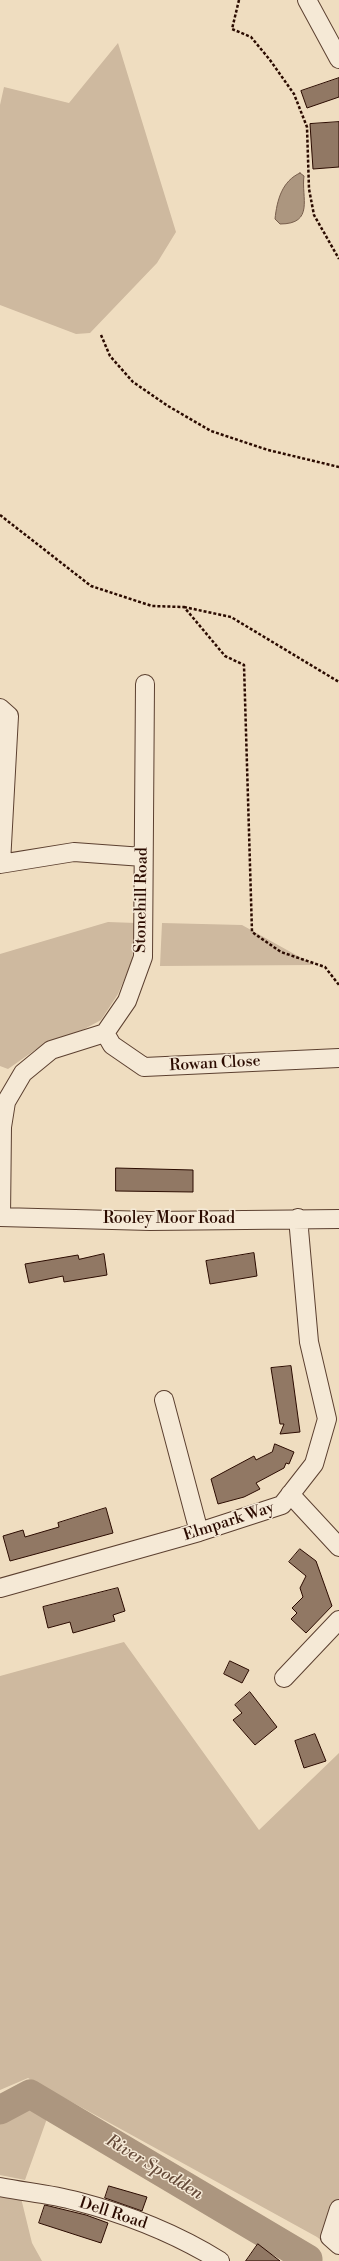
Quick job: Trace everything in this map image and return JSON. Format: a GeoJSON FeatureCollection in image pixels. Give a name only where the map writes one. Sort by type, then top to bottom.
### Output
{"type":"FeatureCollection","features":[{"type":"Feature","properties":{"kind":"street"},"geometry":{"type":"LineString","coordinates":[[307,0],[339,59]]}},
{"type":"Feature","properties":{"kind":"street","name":"Stonehill Road"},"geometry":{"type":"LineString","coordinates":[[105,1033],[127,1002],[143,957],[142,856],[145,684]]}},
{"type":"Feature","properties":{"kind":"street"},"geometry":{"type":"LineString","coordinates":[[0,708],[9,716],[1,864],[74,852],[142,856]]}},
{"type":"Feature","properties":{"kind":"street"},"geometry":{"type":"LineString","coordinates":[[0,1218],[1,1127],[6,1102],[23,1073],[51,1050],[105,1033]]}},
{"type":"Feature","properties":{"kind":"street","name":"Rowan Close"},"geometry":{"type":"LineString","coordinates":[[105,1033],[112,1045],[144,1067],[339,1058]]}},
{"type":"Feature","properties":{"kind":"street","name":"Rooley Moor Road"},"geometry":{"type":"LineString","coordinates":[[0,1218],[150,1220],[298,1218],[339,1219]]}},
{"type":"Feature","properties":{"kind":"street","name":"Elmpark Way"},"geometry":{"type":"LineString","coordinates":[[0,1588],[199,1532],[282,1505],[314,1464],[327,1419],[309,1342],[298,1218]]}},
{"type":"Feature","properties":{"kind":"street"},"geometry":{"type":"LineString","coordinates":[[164,1400],[199,1532]]}},
{"type":"Feature","properties":{"kind":"street"},"geometry":{"type":"LineString","coordinates":[[290,1494],[339,1547]]}},
{"type":"Feature","properties":{"kind":"street"},"geometry":{"type":"LineString","coordinates":[[284,1678],[339,1620]]}},
{"type":"Feature","properties":{"kind":"street","name":"Dell Road"},"geometry":{"type":"LineString","coordinates":[[0,2187],[83,2203],[165,2231],[193,2244],[220,2261]]}},
{"type":"Feature","properties":{"kind":"street"},"geometry":{"type":"LineString","coordinates":[[339,2209],[330,2238],[339,2245]]}},
{"type":"Feature","properties":{"kind":"path"},"geometry":{"type":"LineString","coordinates":[[239,0],[232,29],[251,37],[270,60],[294,94],[307,127],[310,189],[314,215],[339,259]]}},
{"type":"Feature","properties":{"kind":"path"},"geometry":{"type":"LineString","coordinates":[[101,335],[110,356],[133,382],[168,406],[211,431],[268,450],[339,467]]}},
{"type":"Feature","properties":{"kind":"path"},"geometry":{"type":"LineString","coordinates":[[0,515],[91,586],[152,606],[184,607],[231,617],[339,682]]}},
{"type":"Feature","properties":{"kind":"path"},"geometry":{"type":"LineString","coordinates":[[184,607],[225,656],[244,665],[252,932],[281,952],[325,967],[339,985]]}},
{"type":"Feature","properties":{"kind":"shaded area"},"geometry":{"type":"Polygon","coordinates":[[[118,43],[176,232],[157,263],[90,333],[76,334],[0,305],[0,105],[4,87],[69,103],[118,43]]]}},
{"type":"Feature","properties":{"kind":"shaded area"},"geometry":{"type":"Polygon","coordinates":[[[300,173],[304,176],[304,208],[302,214],[298,219],[291,223],[280,224],[275,219],[279,198],[289,181],[300,173]]]}},
{"type":"Feature","properties":{"kind":"shaded area"},"geometry":{"type":"Polygon","coordinates":[[[108,922],[136,923],[132,961],[118,994],[101,1020],[77,1033],[45,1043],[8,1069],[0,1066],[0,954],[108,922]]]}},
{"type":"Feature","properties":{"kind":"shaded area"},"geometry":{"type":"Polygon","coordinates":[[[162,923],[242,925],[314,965],[160,966],[162,923]]]}},
{"type":"Feature","properties":{"kind":"shaded area"},"geometry":{"type":"Polygon","coordinates":[[[124,1642],[259,1830],[339,1753],[339,2255],[317,2237],[28,2078],[0,2090],[0,1676],[124,1642]]]}},
{"type":"Feature","properties":{"kind":"shaded area"},"geometry":{"type":"Polygon","coordinates":[[[31,2100],[49,2113],[25,2180],[0,2175],[0,2117],[31,2100]]]}},
{"type":"Feature","properties":{"kind":"shaded area"},"geometry":{"type":"Polygon","coordinates":[[[0,2196],[21,2198],[32,2243],[42,2261],[0,2261],[0,2196]]]}},
{"type":"Feature","properties":{"kind":"building"},"geometry":{"type":"Polygon","coordinates":[[[339,78],[339,97],[307,108],[301,91],[339,78]]]}},
{"type":"Feature","properties":{"kind":"building"},"geometry":{"type":"Polygon","coordinates":[[[339,122],[339,167],[313,169],[310,124],[339,122]]]}},
{"type":"Feature","properties":{"kind":"building"},"geometry":{"type":"Polygon","coordinates":[[[116,1168],[193,1170],[193,1192],[116,1191],[116,1168]]]}},
{"type":"Feature","properties":{"kind":"building"},"geometry":{"type":"Polygon","coordinates":[[[254,1253],[257,1276],[210,1284],[206,1261],[254,1253]]]}},
{"type":"Feature","properties":{"kind":"building"},"geometry":{"type":"Polygon","coordinates":[[[104,1254],[107,1275],[64,1282],[63,1276],[29,1283],[25,1264],[78,1255],[79,1259],[104,1254]]]}},
{"type":"Feature","properties":{"kind":"building"},"geometry":{"type":"Polygon","coordinates":[[[291,1366],[300,1432],[280,1434],[284,1424],[280,1424],[271,1368],[291,1366]]]}},
{"type":"Feature","properties":{"kind":"building"},"geometry":{"type":"Polygon","coordinates":[[[275,1444],[294,1452],[289,1464],[286,1463],[284,1468],[256,1483],[260,1489],[244,1497],[218,1504],[211,1479],[254,1456],[256,1460],[272,1452],[275,1444]]]}},
{"type":"Feature","properties":{"kind":"building"},"geometry":{"type":"Polygon","coordinates":[[[106,1508],[113,1533],[10,1561],[3,1536],[23,1530],[25,1537],[59,1527],[58,1523],[106,1508]]]}},
{"type":"Feature","properties":{"kind":"building"},"geometry":{"type":"Polygon","coordinates":[[[300,1549],[316,1561],[332,1606],[306,1633],[291,1619],[297,1613],[292,1608],[303,1597],[300,1588],[306,1576],[289,1562],[300,1549]]]}},
{"type":"Feature","properties":{"kind":"building"},"geometry":{"type":"Polygon","coordinates":[[[118,1588],[125,1611],[113,1615],[115,1621],[73,1633],[70,1622],[48,1628],[43,1607],[118,1588]]]}},
{"type":"Feature","properties":{"kind":"building"},"geometry":{"type":"Polygon","coordinates":[[[230,1661],[249,1670],[242,1683],[224,1674],[230,1661]]]}},
{"type":"Feature","properties":{"kind":"building"},"geometry":{"type":"Polygon","coordinates":[[[250,1692],[277,1727],[255,1745],[233,1720],[242,1713],[235,1705],[250,1692]]]}},
{"type":"Feature","properties":{"kind":"building"},"geometry":{"type":"Polygon","coordinates":[[[315,1734],[326,1761],[304,1768],[295,1741],[315,1734]]]}},
{"type":"Feature","properties":{"kind":"building"},"geometry":{"type":"Polygon","coordinates":[[[109,2186],[147,2197],[142,2211],[105,2198],[109,2186]]]}},
{"type":"Feature","properties":{"kind":"building"},"geometry":{"type":"Polygon","coordinates":[[[45,2205],[86,2215],[108,2223],[101,2243],[39,2223],[45,2205]]]}},
{"type":"Feature","properties":{"kind":"building"},"geometry":{"type":"Polygon","coordinates":[[[258,2244],[280,2261],[246,2261],[258,2244]]]}},
{"type":"Feature","properties":{"kind":"waterway","name":"River Spodden"},"geometry":{"type":"LineString","coordinates":[[0,2110],[30,2094],[308,2259]]}}]}
